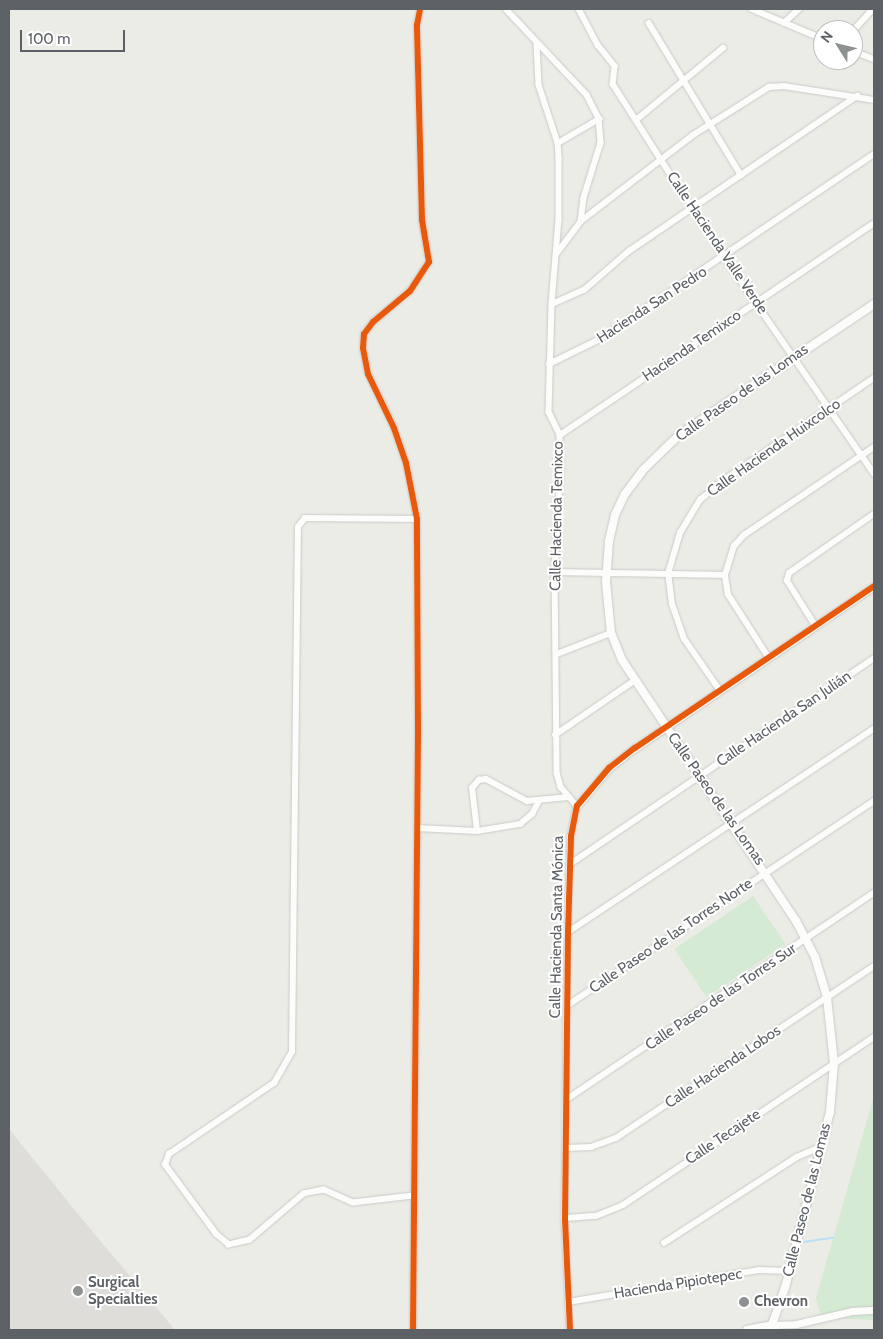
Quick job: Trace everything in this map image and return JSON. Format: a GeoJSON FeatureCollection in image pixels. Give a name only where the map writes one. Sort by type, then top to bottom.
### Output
{"type":"FeatureCollection","features":[{"type":"Feature","properties":{"kind":"main road","name":"Calle Paseo de las Lomas"},"geometry":{"type":"LineString","coordinates":[[772,1325],[789,1271],[821,1147],[833,1089],[834,1063],[827,997],[807,940],[766,872],[634,681],[611,633],[606,572],[615,515],[625,494],[644,469],[680,434],[874,304]]}},
{"type":"Feature","properties":{"kind":"main road"},"geometry":{"type":"LineString","coordinates":[[747,1330],[756,1330],[772,1325]]}},
{"type":"Feature","properties":{"kind":"street"},"geometry":{"type":"LineString","coordinates":[[413,1330],[417,828],[417,519],[406,463],[394,428],[368,374],[363,348],[364,334],[373,322],[410,291],[429,262],[422,220],[417,25],[420,9]]}},
{"type":"Feature","properties":{"kind":"street"},"geometry":{"type":"LineString","coordinates":[[506,9],[537,45],[587,95],[599,119],[601,143],[584,198],[581,221]]}},
{"type":"Feature","properties":{"kind":"street","name":"Calle Hacienda Valle Verde"},"geometry":{"type":"LineString","coordinates":[[579,9],[598,46],[615,66],[611,79],[662,161],[694,206],[725,258],[874,473]]}},
{"type":"Feature","properties":{"kind":"street"},"geometry":{"type":"LineString","coordinates":[[752,9],[813,35]]}},
{"type":"Feature","properties":{"kind":"street"},"geometry":{"type":"LineString","coordinates":[[784,23],[799,9]]}},
{"type":"Feature","properties":{"kind":"street"},"geometry":{"type":"LineString","coordinates":[[863,20],[873,9]]}},
{"type":"Feature","properties":{"kind":"street"},"geometry":{"type":"LineString","coordinates":[[648,23],[712,124],[741,175]]}},
{"type":"Feature","properties":{"kind":"street","name":"Calle Hacienda Temixco"},"geometry":{"type":"LineString","coordinates":[[537,45],[539,85],[558,143],[559,219],[552,304],[548,412],[560,435],[555,572],[557,654],[555,735],[557,773],[568,797],[577,806]]}},
{"type":"Feature","properties":{"kind":"street"},"geometry":{"type":"LineString","coordinates":[[636,120],[685,82],[723,48]]}},
{"type":"Feature","properties":{"kind":"street"},"geometry":{"type":"LineString","coordinates":[[556,254],[581,221],[712,124],[769,87],[857,96],[874,100]]}},
{"type":"Feature","properties":{"kind":"street"},"geometry":{"type":"LineString","coordinates":[[552,304],[584,290],[629,251],[857,96]]}},
{"type":"Feature","properties":{"kind":"street"},"geometry":{"type":"LineString","coordinates":[[558,143],[599,119]]}},
{"type":"Feature","properties":{"kind":"street","name":"Hacienda San Pedro"},"geometry":{"type":"LineString","coordinates":[[549,364],[600,339],[725,258],[874,154]]}},
{"type":"Feature","properties":{"kind":"street","name":"Hacienda Temixco"},"geometry":{"type":"LineString","coordinates":[[560,435],[874,223]]}},
{"type":"Feature","properties":{"kind":"street","name":"Calle Hacienda Huixcolco"},"geometry":{"type":"LineString","coordinates":[[720,691],[677,625],[668,574],[680,533],[700,500],[874,378]]}},
{"type":"Feature","properties":{"kind":"street"},"geometry":{"type":"LineString","coordinates":[[768,657],[732,603],[725,575],[734,546],[744,535],[874,447]]}},
{"type":"Feature","properties":{"kind":"street"},"geometry":{"type":"LineString","coordinates":[[814,624],[787,580],[789,573],[874,514]]}},
{"type":"Feature","properties":{"kind":"street"},"geometry":{"type":"LineString","coordinates":[[413,1196],[353,1203],[324,1190],[304,1194],[250,1240],[229,1246],[216,1234],[165,1165],[169,1154],[269,1087],[282,1073],[292,1052],[298,526],[306,518],[417,519]]}},
{"type":"Feature","properties":{"kind":"street"},"geometry":{"type":"LineString","coordinates":[[555,572],[725,575]]}},
{"type":"Feature","properties":{"kind":"street","name":"Calle Hacienda Santa Mónica"},"geometry":{"type":"LineString","coordinates":[[570,1330],[565,1148],[570,864],[571,836],[577,806],[609,768],[814,624],[874,586]]}},
{"type":"Feature","properties":{"kind":"street"},"geometry":{"type":"LineString","coordinates":[[557,654],[611,633]]}},
{"type":"Feature","properties":{"kind":"street","name":"Calle Hacienda San Julián"},"geometry":{"type":"LineString","coordinates":[[570,864],[874,658]]}},
{"type":"Feature","properties":{"kind":"street"},"geometry":{"type":"LineString","coordinates":[[555,735],[634,681]]}},
{"type":"Feature","properties":{"kind":"street"},"geometry":{"type":"LineString","coordinates":[[568,932],[874,729]]}},
{"type":"Feature","properties":{"kind":"street"},"geometry":{"type":"LineString","coordinates":[[477,831],[472,788],[479,780],[486,779],[526,802],[538,803],[568,797]]}},
{"type":"Feature","properties":{"kind":"street","name":"Calle Paseo de las Torres Norte"},"geometry":{"type":"LineString","coordinates":[[568,1006],[874,801]]}},
{"type":"Feature","properties":{"kind":"street"},"geometry":{"type":"LineString","coordinates":[[417,828],[477,831],[520,824],[532,814],[538,803]]}},
{"type":"Feature","properties":{"kind":"street","name":"Calle Paseo de las Torres Sur"},"geometry":{"type":"LineString","coordinates":[[567,1099],[807,940],[874,893]]}},
{"type":"Feature","properties":{"kind":"street","name":"Calle Hacienda Lobos"},"geometry":{"type":"LineString","coordinates":[[565,1148],[591,1147],[616,1138],[874,966]]}},
{"type":"Feature","properties":{"kind":"street","name":"Calle Tecajete"},"geometry":{"type":"LineString","coordinates":[[566,1218],[596,1216],[623,1205],[874,1037]]}},
{"type":"Feature","properties":{"kind":"street"},"geometry":{"type":"LineString","coordinates":[[664,1243],[797,1157],[821,1147]]}},
{"type":"Feature","properties":{"kind":"street","name":"Hacienda Pipiotepec"},"geometry":{"type":"LineString","coordinates":[[568,1302],[759,1270],[789,1271]]}},
{"type":"Feature","properties":{"kind":"street"},"geometry":{"type":"LineString","coordinates":[[772,1325],[796,1324],[852,1311],[874,1310]]}},
{"type":"Feature","properties":{"kind":"shaded area"},"geometry":{"type":"Polygon","coordinates":[[[9,1129],[78,1214],[175,1330],[9,1330],[9,1129]]]}},
{"type":"Feature","properties":{"kind":"green space"},"geometry":{"type":"Polygon","coordinates":[[[753,896],[785,944],[707,997],[674,949],[753,896]]]}},
{"type":"Feature","properties":{"kind":"green space"},"geometry":{"type":"Polygon","coordinates":[[[874,1096],[874,1320],[821,1318],[816,1298],[874,1096]]]}},
{"type":"Feature","properties":{"kind":"waterway"},"geometry":{"type":"LineString","coordinates":[[803,1242],[833,1238]]}},
{"type":"Feature","properties":{"kind":"cycle path"},"geometry":{"type":"LineString","coordinates":[[413,1330],[418,727],[417,519],[406,463],[394,428],[368,374],[363,348],[364,334],[373,322],[410,291],[429,262],[422,220],[417,25],[420,9]]}},
{"type":"Feature","properties":{"kind":"cycle path"},"geometry":{"type":"LineString","coordinates":[[570,1330],[565,1218],[568,932],[571,836],[577,806],[609,768],[635,748],[874,586]]}},
{"type":"Feature","properties":{"kind":"place","name":"Surgical Specialties"},"geometry":{"type":"Point","coordinates":[78,1291]}},
{"type":"Feature","properties":{"kind":"place","name":"Chevron"},"geometry":{"type":"Point","coordinates":[744,1302]}}]}
